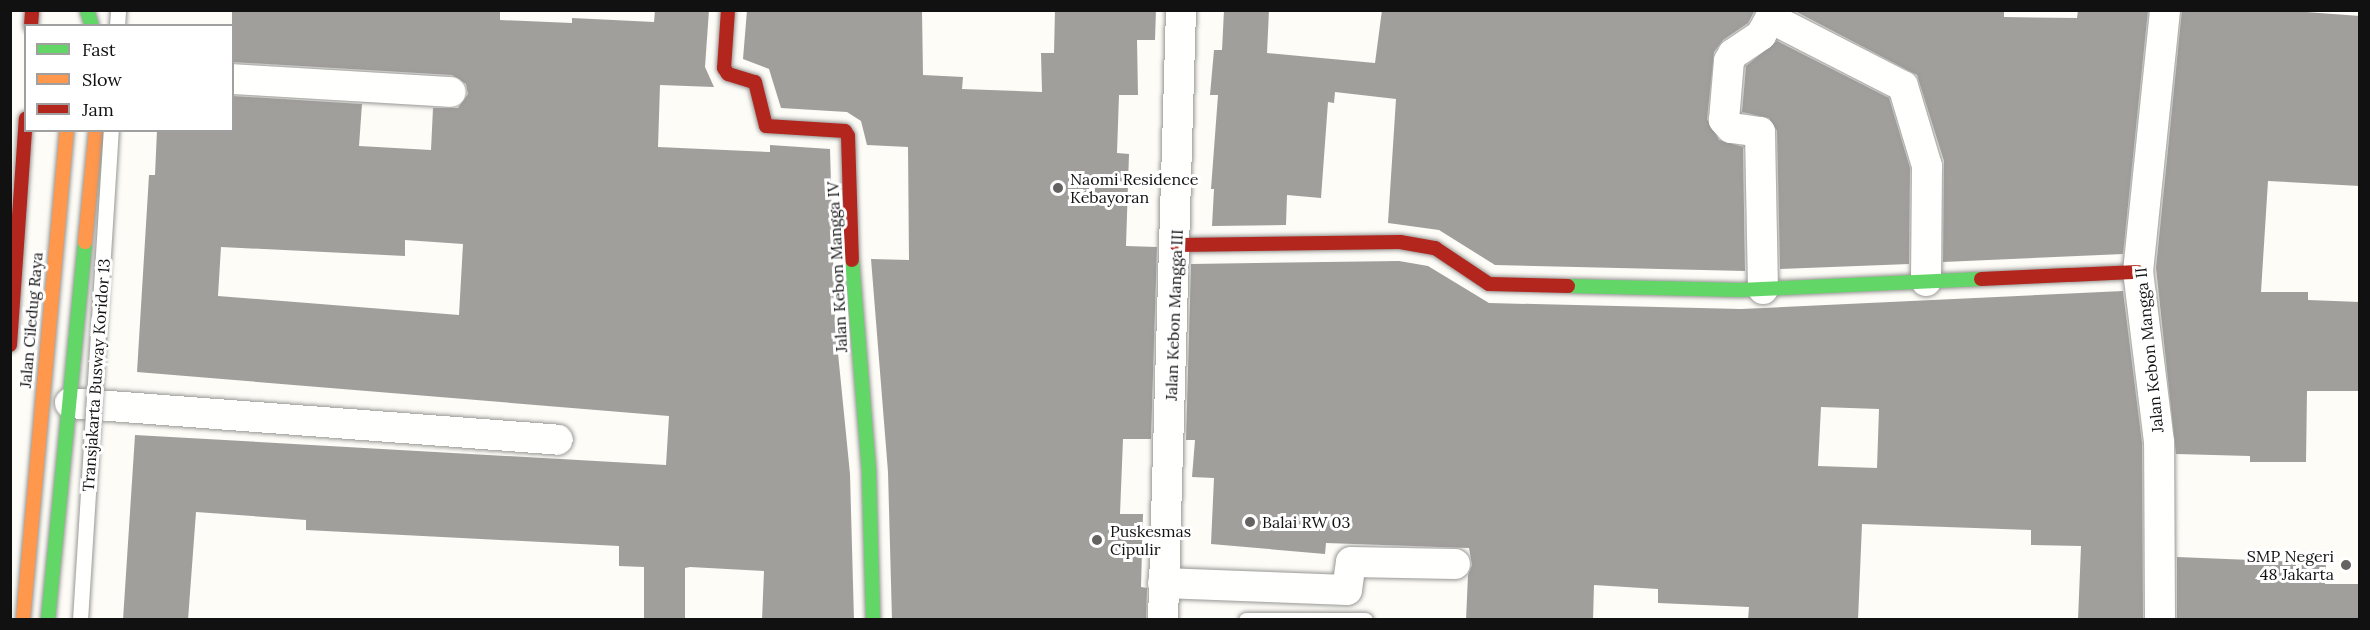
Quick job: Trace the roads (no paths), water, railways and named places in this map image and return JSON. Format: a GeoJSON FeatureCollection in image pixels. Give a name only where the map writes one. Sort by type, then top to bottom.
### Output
{"type":"FeatureCollection","features":[{"type":"Feature","properties":{"kind":"street","name":"Jalan Kebon Mangga IV"},"geometry":{"type":"LineString","coordinates":[[728,10],[724,68],[728,74],[755,82],[766,126],[845,131],[848,136],[854,322],[869,473],[873,620]]}},
{"type":"Feature","properties":{"kind":"street","name":"Jalan Kebon Mangga III"},"geometry":{"type":"LineString","coordinates":[[1163,620],[1177,245],[1181,10]]}},
{"type":"Feature","properties":{"kind":"street","name":"Jalan Kebon Mangga II"},"geometry":{"type":"LineString","coordinates":[[2160,620],[2159,442],[2138,272],[2165,10]]}},
{"type":"Feature","properties":{"kind":"street"},"geometry":{"type":"LineString","coordinates":[[1764,289],[1760,132],[1731,128],[1724,120],[1729,61],[1732,54],[1761,35],[1773,15],[1903,86],[1927,166],[1926,281]]}},
{"type":"Feature","properties":{"kind":"street"},"geometry":{"type":"LineString","coordinates":[[234,78],[451,92]]}},
{"type":"Feature","properties":{"kind":"street","name":"Jalan Ciledug Raya"},"geometry":{"type":"LineString","coordinates":[[10,345],[25,132]]}},
{"type":"Feature","properties":{"kind":"street","name":"Jalan Ciledug Raya"},"geometry":{"type":"LineString","coordinates":[[23,620],[53,261],[67,132]]}},
{"type":"Feature","properties":{"kind":"street"},"geometry":{"type":"LineString","coordinates":[[48,620],[96,132]]}},
{"type":"Feature","properties":{"kind":"street"},"geometry":{"type":"LineString","coordinates":[[1177,245],[1400,242],[1435,248],[1489,284],[1764,289],[2138,272]]}},
{"type":"Feature","properties":{"kind":"street"},"geometry":{"type":"LineString","coordinates":[[70,403],[558,440]]}},
{"type":"Feature","properties":{"kind":"street"},"geometry":{"type":"LineString","coordinates":[[1163,584],[1347,590],[1351,562],[1455,564]]}},
{"type":"Feature","properties":{"kind":"lane","name":"Transjakarta Busway Koridor 13"},"geometry":{"type":"LineString","coordinates":[[80,620],[111,132]]}},
{"type":"Feature","properties":{"kind":"lane"},"geometry":{"type":"LineString","coordinates":[[1246,620],[1365,620]]}},
{"type":"Feature","properties":{"kind":"place","name":"Naomi Residence Kebayoran"},"geometry":{"type":"Point","coordinates":[1058,188]}},
{"type":"Feature","properties":{"kind":"place","name":"Balai RW 03"},"geometry":{"type":"Point","coordinates":[1250,522]}},
{"type":"Feature","properties":{"kind":"place","name":"Puskesmas Cipulir"},"geometry":{"type":"Point","coordinates":[1097,540]}},
{"type":"Feature","properties":{"kind":"place","name":"SMP Negeri 48 Jakarta"},"geometry":{"type":"Point","coordinates":[2346,565]}}]}
